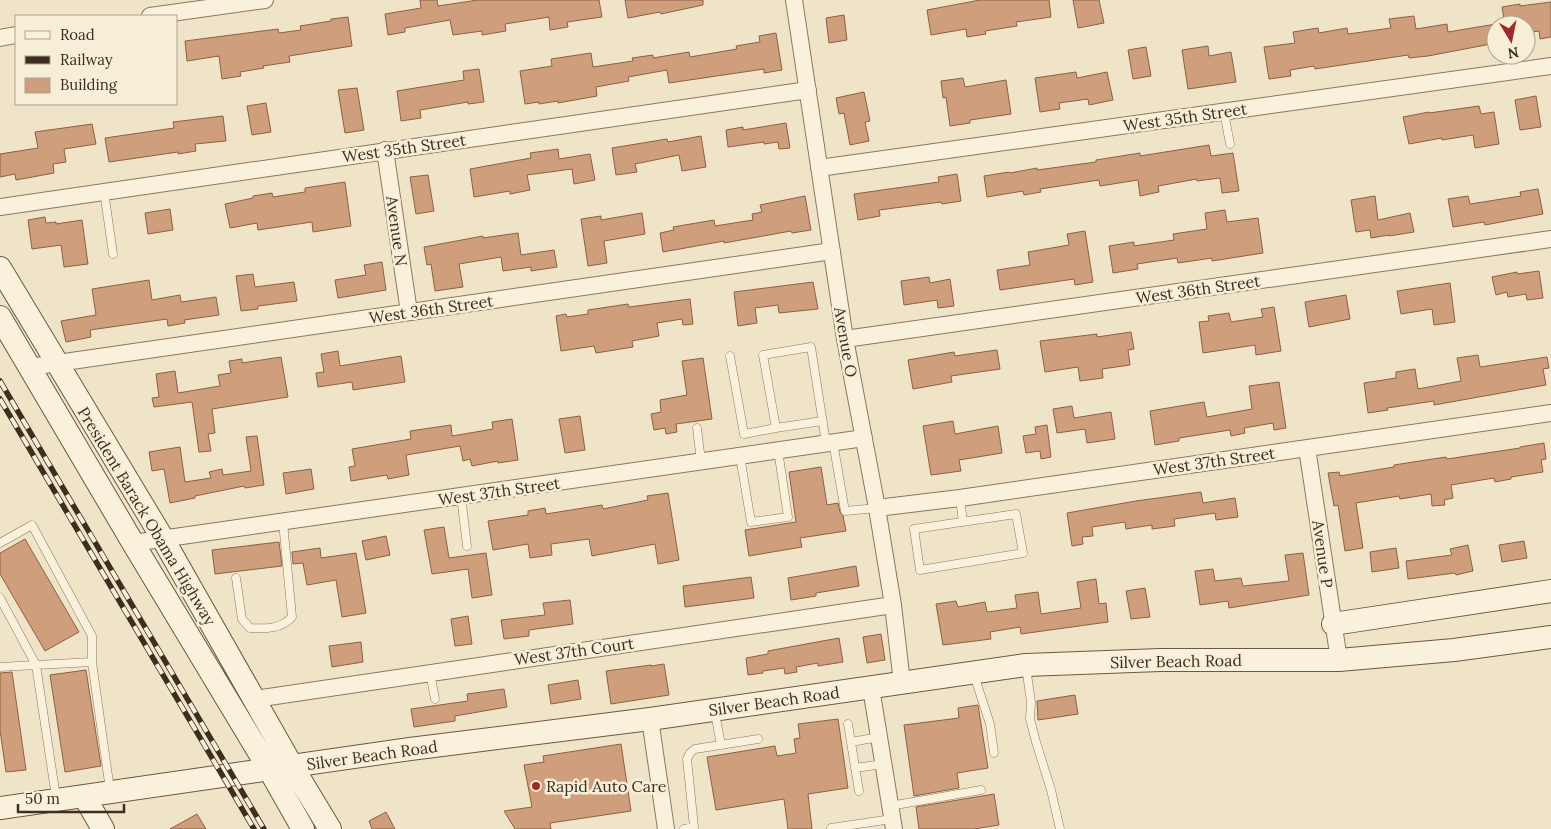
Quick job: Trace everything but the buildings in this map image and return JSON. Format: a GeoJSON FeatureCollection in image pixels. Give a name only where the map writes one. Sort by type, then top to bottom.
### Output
{"type":"FeatureCollection","features":[{"type":"Feature","properties":{"kind":"street"},"geometry":{"type":"LineString","coordinates":[[157,15],[265,0]]}},
{"type":"Feature","properties":{"kind":"street","name":"Avenue O"},"geometry":{"type":"LineString","coordinates":[[794,0],[845,339],[893,605],[902,683]]}},
{"type":"Feature","properties":{"kind":"street"},"geometry":{"type":"LineString","coordinates":[[0,38],[15,35]]}},
{"type":"Feature","properties":{"kind":"street","name":"West 35th Street"},"geometry":{"type":"LineString","coordinates":[[820,168],[1551,66]]}},
{"type":"Feature","properties":{"kind":"street","name":"West 35th Street"},"geometry":{"type":"LineString","coordinates":[[0,207],[808,90]]}},
{"type":"Feature","properties":{"kind":"street","name":"Avenue N"},"geometry":{"type":"LineString","coordinates":[[385,150],[409,312]]}},
{"type":"Feature","properties":{"kind":"street","name":"West 36th Street"},"geometry":{"type":"LineString","coordinates":[[845,339],[1551,239]]}},
{"type":"Feature","properties":{"kind":"street","name":"West 36th Street"},"geometry":{"type":"LineString","coordinates":[[30,367],[832,251]]}},
{"type":"Feature","properties":{"kind":"street","name":"President Barack Obama Highway"},"geometry":{"type":"LineString","coordinates":[[0,268],[163,540],[330,829]]}},
{"type":"Feature","properties":{"kind":"street","name":"President Barack Obama Highway"},"geometry":{"type":"LineString","coordinates":[[0,317],[303,829]]}},
{"type":"Feature","properties":{"kind":"street","name":"West 37th Street"},"geometry":{"type":"LineString","coordinates":[[877,508],[960,498],[1551,413]]}},
{"type":"Feature","properties":{"kind":"street","name":"West 37th Street"},"geometry":{"type":"LineString","coordinates":[[133,543],[864,438]]}},
{"type":"Feature","properties":{"kind":"street","name":"Avenue P"},"geometry":{"type":"LineString","coordinates":[[1307,448],[1339,660]]}},
{"type":"Feature","properties":{"kind":"street"},"geometry":{"type":"LineString","coordinates":[[1333,624],[1551,591]]}},
{"type":"Feature","properties":{"kind":"street","name":"West 37th Court"},"geometry":{"type":"LineString","coordinates":[[255,699],[893,605]]}},
{"type":"Feature","properties":{"kind":"street","name":"Silver Beach Road"},"geometry":{"type":"LineString","coordinates":[[0,808],[410,749],[650,719],[1026,665],[1160,660],[1339,660],[1454,650],[1551,637]]}},
{"type":"Feature","properties":{"kind":"street"},"geometry":{"type":"LineString","coordinates":[[870,688],[892,818]]}},
{"type":"Feature","properties":{"kind":"street"},"geometry":{"type":"LineString","coordinates":[[650,719],[666,829]]}},
{"type":"Feature","properties":{"kind":"street"},"geometry":{"type":"LineString","coordinates":[[84,796],[103,829]]}},
{"type":"Feature","properties":{"kind":"lane"},"geometry":{"type":"LineString","coordinates":[[1224,112],[1230,144]]}},
{"type":"Feature","properties":{"kind":"lane"},"geometry":{"type":"LineString","coordinates":[[104,191],[113,254]]}},
{"type":"Feature","properties":{"kind":"lane"},"geometry":{"type":"LineString","coordinates":[[776,428],[764,355],[811,347],[822,421],[845,511],[877,508]]}},
{"type":"Feature","properties":{"kind":"lane"},"geometry":{"type":"LineString","coordinates":[[730,356],[744,434],[822,421]]}},
{"type":"Feature","properties":{"kind":"lane"},"geometry":{"type":"LineString","coordinates":[[697,428],[701,461]]}},
{"type":"Feature","properties":{"kind":"lane"},"geometry":{"type":"LineString","coordinates":[[740,456],[751,522],[788,517],[778,450]]}},
{"type":"Feature","properties":{"kind":"lane"},"geometry":{"type":"LineString","coordinates":[[461,496],[467,546]]}},
{"type":"Feature","properties":{"kind":"lane"},"geometry":{"type":"LineString","coordinates":[[960,498],[963,522]]}},
{"type":"Feature","properties":{"kind":"lane"},"geometry":{"type":"LineString","coordinates":[[1016,514],[1023,553],[920,570],[914,529],[963,522],[1016,514]]}},
{"type":"Feature","properties":{"kind":"lane"},"geometry":{"type":"LineString","coordinates":[[236,578],[242,619],[250,628],[268,629],[286,624],[292,617],[283,522]]}},
{"type":"Feature","properties":{"kind":"lane"},"geometry":{"type":"LineString","coordinates":[[0,543],[32,525],[92,636],[92,662],[110,792]]}},
{"type":"Feature","properties":{"kind":"lane"},"geometry":{"type":"LineString","coordinates":[[0,598],[36,665],[56,800]]}},
{"type":"Feature","properties":{"kind":"lane"},"geometry":{"type":"LineString","coordinates":[[0,667],[92,662]]}},
{"type":"Feature","properties":{"kind":"lane"},"geometry":{"type":"LineString","coordinates":[[1026,665],[1031,702],[1030,719],[1051,790],[1060,829]]}},
{"type":"Feature","properties":{"kind":"lane"},"geometry":{"type":"LineString","coordinates":[[973,672],[990,724],[994,753]]}},
{"type":"Feature","properties":{"kind":"lane"},"geometry":{"type":"LineString","coordinates":[[430,673],[435,699]]}},
{"type":"Feature","properties":{"kind":"lane"},"geometry":{"type":"LineString","coordinates":[[715,710],[720,745]]}},
{"type":"Feature","properties":{"kind":"lane"},"geometry":{"type":"LineString","coordinates":[[848,724],[859,791]]}},
{"type":"Feature","properties":{"kind":"lane"},"geometry":{"type":"LineString","coordinates":[[684,829],[694,828],[687,759],[690,753],[695,749],[758,739]]}},
{"type":"Feature","properties":{"kind":"lane"},"geometry":{"type":"LineString","coordinates":[[851,742],[879,742]]}},
{"type":"Feature","properties":{"kind":"lane"},"geometry":{"type":"LineString","coordinates":[[855,768],[883,764]]}},
{"type":"Feature","properties":{"kind":"lane"},"geometry":{"type":"LineString","coordinates":[[831,828],[892,818],[981,790]]}},
{"type":"Feature","properties":{"kind":"railway"},"geometry":{"type":"LineString","coordinates":[[0,381],[264,829]]}},
{"type":"Feature","properties":{"kind":"railway"},"geometry":{"type":"LineString","coordinates":[[0,399],[254,829]]}},
{"type":"Feature","properties":{"kind":"place","name":"Rapid Auto Care"},"geometry":{"type":"Point","coordinates":[536,786]}}]}
